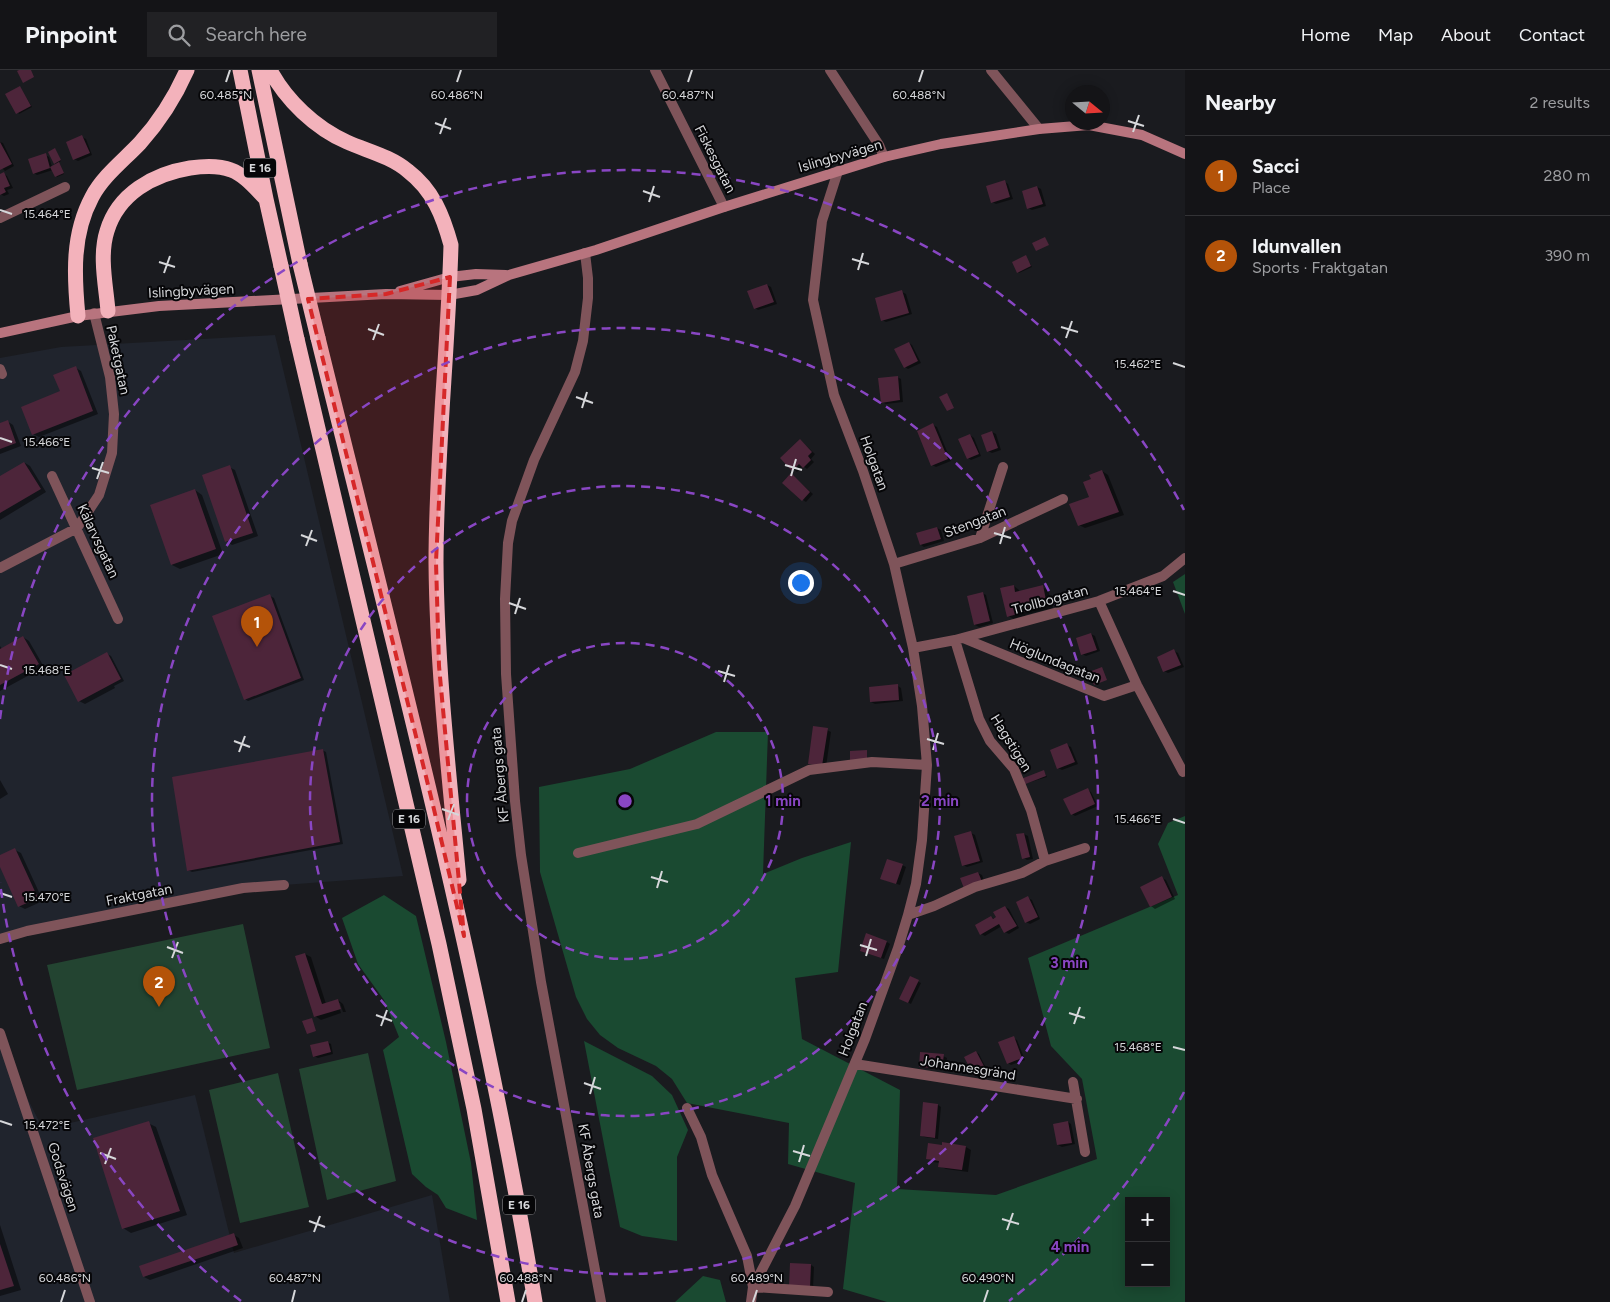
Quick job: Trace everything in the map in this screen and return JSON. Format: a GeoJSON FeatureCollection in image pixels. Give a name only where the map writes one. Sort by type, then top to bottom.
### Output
{"type":"FeatureCollection","features":[{"type":"Feature","properties":{"kind":"highway"},"geometry":{"type":"LineString","coordinates":[[78,316],[75,282],[78,236],[92,196],[104,180],[160,120],[187,70]]}},
{"type":"Feature","properties":{"kind":"highway","name":"E 16"},"geometry":{"type":"LineString","coordinates":[[240,70],[281,266],[439,944],[474,1109],[508,1302]]}},
{"type":"Feature","properties":{"kind":"highway","name":"E 16"},"geometry":{"type":"LineString","coordinates":[[259,70],[300,264],[464,936],[517,1193],[535,1302]]}},
{"type":"Feature","properties":{"kind":"highway"},"geometry":{"type":"LineString","coordinates":[[270,70],[287,96],[318,125],[345,141],[393,161],[408,170],[436,203],[444,220],[451,245],[440,440],[436,562],[439,666],[464,936]]}},
{"type":"Feature","properties":{"kind":"highway"},"geometry":{"type":"LineString","coordinates":[[101,312],[106,233],[117,208],[142,186],[158,176],[171,172],[205,166],[220,167],[240,174],[266,200]]}},
{"type":"Feature","properties":{"kind":"street","name":"Fiskesgatan"},"geometry":{"type":"LineString","coordinates":[[655,70],[724,207]]}},
{"type":"Feature","properties":{"kind":"street"},"geometry":{"type":"LineString","coordinates":[[830,70],[879,145],[884,157]]}},
{"type":"Feature","properties":{"kind":"street"},"geometry":{"type":"LineString","coordinates":[[991,70],[1039,129]]}},
{"type":"Feature","properties":{"kind":"street","name":"Islingbyvägen"},"geometry":{"type":"LineString","coordinates":[[0,333],[101,312],[159,306],[386,294],[449,295],[477,290],[509,275],[585,253],[884,157],[941,144],[1039,129],[1089,125],[1142,135],[1185,154]]}},
{"type":"Feature","properties":{"kind":"street","name":"Holgatan"},"geometry":{"type":"LineString","coordinates":[[753,1287],[795,1206],[855,1064],[898,948],[908,915],[916,884],[922,840],[927,765],[922,706],[914,648],[894,564],[863,471],[834,395],[813,300],[822,221],[838,171]]}},
{"type":"Feature","properties":{"kind":"street"},"geometry":{"type":"LineString","coordinates":[[0,218],[66,187]]}},
{"type":"Feature","properties":{"kind":"street","name":"KF Åbergs gata"},"geometry":{"type":"LineString","coordinates":[[585,253],[588,298],[583,341],[574,372],[534,460],[512,521],[508,543],[505,599],[506,674],[515,801],[521,855],[541,982],[601,1302]]}},
{"type":"Feature","properties":{"kind":"street","name":"Islingbyvägen"},"geometry":{"type":"LineString","coordinates":[[386,294],[450,278],[476,274],[509,275]]}},
{"type":"Feature","properties":{"kind":"street","name":"Paketgatan"},"geometry":{"type":"LineString","coordinates":[[0,568],[77,528],[99,495],[112,454],[114,414],[101,312]]}},
{"type":"Feature","properties":{"kind":"street"},"geometry":{"type":"LineString","coordinates":[[980,538],[1003,468]]}},
{"type":"Feature","properties":{"kind":"street","name":"Kälarvsgatan"},"geometry":{"type":"LineString","coordinates":[[52,476],[118,619]]}},
{"type":"Feature","properties":{"kind":"street","name":"Stengatan"},"geometry":{"type":"LineString","coordinates":[[894,564],[980,538],[1063,499]]}},
{"type":"Feature","properties":{"kind":"street","name":"Trollbogatan"},"geometry":{"type":"LineString","coordinates":[[914,648],[959,639],[1099,601],[1163,576],[1185,558]]}},
{"type":"Feature","properties":{"kind":"street"},"geometry":{"type":"LineString","coordinates":[[1099,601],[1137,685],[1183,772]]}},
{"type":"Feature","properties":{"kind":"street","name":"Höglundagatan"},"geometry":{"type":"LineString","coordinates":[[959,639],[1104,696],[1137,685]]}},
{"type":"Feature","properties":{"kind":"street","name":"Hagstigen"},"geometry":{"type":"LineString","coordinates":[[959,639],[979,719],[990,741],[1014,769],[1031,810],[1045,861]]}},
{"type":"Feature","properties":{"kind":"street"},"geometry":{"type":"LineString","coordinates":[[578,852],[697,824],[809,770],[872,762],[927,765]]}},
{"type":"Feature","properties":{"kind":"street"},"geometry":{"type":"LineString","coordinates":[[908,915],[975,888],[1022,873],[1045,861],[1085,848]]}},
{"type":"Feature","properties":{"kind":"street","name":"Fraktgatan"},"geometry":{"type":"LineString","coordinates":[[0,939],[27,931],[243,888],[284,885]]}},
{"type":"Feature","properties":{"kind":"street","name":"Godsvägen"},"geometry":{"type":"LineString","coordinates":[[0,1033],[90,1302]]}},
{"type":"Feature","properties":{"kind":"street","name":"Johannesgränd"},"geometry":{"type":"LineString","coordinates":[[855,1064],[1077,1100]]}},
{"type":"Feature","properties":{"kind":"street"},"geometry":{"type":"LineString","coordinates":[[1073,1082],[1085,1152]]}},
{"type":"Feature","properties":{"kind":"street","name":"Holgatan"},"geometry":{"type":"LineString","coordinates":[[687,1108],[701,1137],[712,1175],[747,1256],[753,1287],[751,1302]]}},
{"type":"Feature","properties":{"kind":"street"},"geometry":{"type":"LineString","coordinates":[[753,1287],[828,1292]]}},
{"type":"Feature","properties":{"kind":"highlighted area"},"geometry":{"type":"Polygon","coordinates":[[[450,277],[436,562],[439,666],[464,936],[432,801],[308,299],[386,294],[450,277]]]}},
{"type":"Feature","properties":{"kind":"shaded area"},"geometry":{"type":"Polygon","coordinates":[[[275,335],[403,876],[243,888],[0,939],[0,358],[61,347],[275,335]]]}},
{"type":"Feature","properties":{"kind":"shaded area"},"geometry":{"type":"Polygon","coordinates":[[[0,1033],[13,1070],[43,1129],[195,1095],[234,1253],[432,1195],[450,1302],[0,1302],[0,1033]]]}},
{"type":"Feature","properties":{"kind":"green space"},"geometry":{"type":"Polygon","coordinates":[[[1185,574],[1185,614],[1173,582],[1185,574]]]}},
{"type":"Feature","properties":{"kind":"green space"},"geometry":{"type":"Polygon","coordinates":[[[716,732],[768,732],[763,874],[802,858],[851,842],[838,972],[795,978],[802,1039],[900,1090],[897,1189],[996,1195],[1097,1159],[1082,1079],[1051,1046],[1028,958],[1178,895],[1158,844],[1168,823],[1185,816],[1185,1302],[887,1302],[843,1289],[855,1183],[788,1164],[789,1123],[687,1103],[672,1079],[656,1066],[618,1048],[600,1035],[587,1019],[576,997],[540,872],[539,787],[630,769],[716,732]]]}},
{"type":"Feature","properties":{"kind":"green space"},"geometry":{"type":"Polygon","coordinates":[[[384,895],[416,916],[446,1042],[471,1163],[477,1220],[446,1208],[438,1195],[412,1174],[383,1050],[399,1037],[384,1000],[358,964],[342,918],[384,895]]]}},
{"type":"Feature","properties":{"kind":"green space"},"geometry":{"type":"Polygon","coordinates":[[[243,924],[270,1048],[77,1090],[47,965],[243,924]]]}},
{"type":"Feature","properties":{"kind":"green space"},"geometry":{"type":"Polygon","coordinates":[[[584,1041],[652,1076],[672,1095],[688,1130],[677,1157],[677,1241],[642,1236],[620,1227],[584,1041]]]}},
{"type":"Feature","properties":{"kind":"green space"},"geometry":{"type":"Polygon","coordinates":[[[368,1053],[396,1181],[327,1200],[299,1069],[368,1053]]]}},
{"type":"Feature","properties":{"kind":"green space"},"geometry":{"type":"Polygon","coordinates":[[[278,1073],[309,1207],[240,1223],[209,1090],[278,1073]]]}},
{"type":"Feature","properties":{"kind":"green space"},"geometry":{"type":"Polygon","coordinates":[[[703,1276],[720,1280],[726,1302],[675,1302],[703,1276]]]}},
{"type":"Feature","properties":{"kind":"building"},"geometry":{"type":"Polygon","coordinates":[[[31,70],[34,77],[23,83],[17,71],[31,70]]]}},
{"type":"Feature","properties":{"kind":"building"},"geometry":{"type":"Polygon","coordinates":[[[20,86],[31,106],[16,114],[5,94],[20,86]]]}},
{"type":"Feature","properties":{"kind":"building"},"geometry":{"type":"Polygon","coordinates":[[[82,135],[90,153],[73,160],[66,142],[82,135]]]}},
{"type":"Feature","properties":{"kind":"building"},"geometry":{"type":"Polygon","coordinates":[[[0,142],[12,164],[0,170],[0,142]]]}},
{"type":"Feature","properties":{"kind":"building"},"geometry":{"type":"Polygon","coordinates":[[[55,148],[61,160],[54,164],[48,152],[55,148]]]}},
{"type":"Feature","properties":{"kind":"building"},"geometry":{"type":"Polygon","coordinates":[[[46,153],[50,168],[33,174],[28,159],[46,153]]]}},
{"type":"Feature","properties":{"kind":"building"},"geometry":{"type":"Polygon","coordinates":[[[59,162],[64,173],[55,177],[50,167],[59,162]]]}},
{"type":"Feature","properties":{"kind":"building"},"geometry":{"type":"Polygon","coordinates":[[[4,172],[10,186],[4,188],[6,192],[0,195],[0,174],[4,172]]]}},
{"type":"Feature","properties":{"kind":"building"},"geometry":{"type":"Polygon","coordinates":[[[1005,180],[1010,197],[991,203],[986,186],[1005,180]]]}},
{"type":"Feature","properties":{"kind":"building"},"geometry":{"type":"Polygon","coordinates":[[[1037,186],[1043,204],[1027,209],[1022,191],[1037,186]]]}},
{"type":"Feature","properties":{"kind":"building"},"geometry":{"type":"Polygon","coordinates":[[[1045,237],[1049,245],[1036,251],[1032,243],[1045,237]]]}},
{"type":"Feature","properties":{"kind":"building"},"geometry":{"type":"Polygon","coordinates":[[[1026,255],[1031,266],[1017,273],[1012,262],[1026,255]]]}},
{"type":"Feature","properties":{"kind":"building"},"geometry":{"type":"Polygon","coordinates":[[[767,284],[774,302],[754,309],[747,291],[767,284]]]}},
{"type":"Feature","properties":{"kind":"building"},"geometry":{"type":"Polygon","coordinates":[[[902,290],[909,313],[881,321],[875,298],[902,290]]]}},
{"type":"Feature","properties":{"kind":"building"},"geometry":{"type":"Polygon","coordinates":[[[909,342],[918,361],[904,368],[894,349],[909,342]]]}},
{"type":"Feature","properties":{"kind":"building"},"geometry":{"type":"Polygon","coordinates":[[[76,366],[93,411],[32,435],[21,407],[60,391],[53,375],[76,366]]]}},
{"type":"Feature","properties":{"kind":"building"},"geometry":{"type":"Polygon","coordinates":[[[898,376],[900,400],[881,403],[878,378],[898,376]]]}},
{"type":"Feature","properties":{"kind":"building"},"geometry":{"type":"Polygon","coordinates":[[[947,393],[954,408],[947,411],[939,397],[947,393]]]}},
{"type":"Feature","properties":{"kind":"building"},"geometry":{"type":"Polygon","coordinates":[[[8,420],[16,443],[0,449],[0,423],[8,420]]]}},
{"type":"Feature","properties":{"kind":"building"},"geometry":{"type":"Polygon","coordinates":[[[933,423],[948,459],[931,466],[917,431],[933,423]]]}},
{"type":"Feature","properties":{"kind":"building"},"geometry":{"type":"Polygon","coordinates":[[[992,431],[998,448],[987,452],[981,435],[992,431]]]}},
{"type":"Feature","properties":{"kind":"building"},"geometry":{"type":"Polygon","coordinates":[[[970,434],[979,454],[967,459],[958,439],[970,434]]]}},
{"type":"Feature","properties":{"kind":"building"},"geometry":{"type":"Polygon","coordinates":[[[800,439],[812,452],[808,456],[811,460],[803,468],[799,464],[792,471],[780,458],[800,439]]]}},
{"type":"Feature","properties":{"kind":"building"},"geometry":{"type":"Polygon","coordinates":[[[24,462],[41,489],[0,513],[0,476],[24,462]]]}},
{"type":"Feature","properties":{"kind":"building"},"geometry":{"type":"Polygon","coordinates":[[[230,465],[253,533],[225,542],[202,475],[230,465]]]}},
{"type":"Feature","properties":{"kind":"building"},"geometry":{"type":"Polygon","coordinates":[[[1102,470],[1119,512],[1078,526],[1069,504],[1089,497],[1083,482],[1091,479],[1089,475],[1102,470]]]}},
{"type":"Feature","properties":{"kind":"building"},"geometry":{"type":"Polygon","coordinates":[[[791,473],[810,492],[802,501],[782,483],[791,473]]]}},
{"type":"Feature","properties":{"kind":"building"},"geometry":{"type":"Polygon","coordinates":[[[195,489],[216,549],[171,565],[150,505],[195,489]]]}},
{"type":"Feature","properties":{"kind":"building"},"geometry":{"type":"Polygon","coordinates":[[[937,527],[941,539],[920,545],[916,533],[937,527]]]}},
{"type":"Feature","properties":{"kind":"building"},"geometry":{"type":"Polygon","coordinates":[[[1014,585],[1015,592],[1043,585],[1047,605],[1007,617],[1000,588],[1014,585]]]}},
{"type":"Feature","properties":{"kind":"building"},"geometry":{"type":"Polygon","coordinates":[[[983,592],[990,621],[974,625],[967,596],[983,592]]]}},
{"type":"Feature","properties":{"kind":"building"},"geometry":{"type":"Polygon","coordinates":[[[270,594],[301,678],[244,700],[212,616],[270,594]]]}},
{"type":"Feature","properties":{"kind":"building"},"geometry":{"type":"Polygon","coordinates":[[[1091,633],[1097,650],[1081,655],[1076,638],[1091,633]]]}},
{"type":"Feature","properties":{"kind":"building"},"geometry":{"type":"Polygon","coordinates":[[[23,636],[39,664],[0,685],[0,649],[23,636]]]}},
{"type":"Feature","properties":{"kind":"building"},"geometry":{"type":"Polygon","coordinates":[[[1174,649],[1181,665],[1163,672],[1157,657],[1174,649]]]}},
{"type":"Feature","properties":{"kind":"building"},"geometry":{"type":"Polygon","coordinates":[[[107,652],[121,679],[78,702],[64,675],[107,652]]]}},
{"type":"Feature","properties":{"kind":"building"},"geometry":{"type":"Polygon","coordinates":[[[1102,667],[1107,680],[1094,685],[1089,672],[1102,667]]]}},
{"type":"Feature","properties":{"kind":"building"},"geometry":{"type":"Polygon","coordinates":[[[898,684],[899,700],[870,702],[869,687],[898,684]]]}},
{"type":"Feature","properties":{"kind":"building"},"geometry":{"type":"Polygon","coordinates":[[[813,726],[828,728],[822,766],[808,764],[813,726]]]}},
{"type":"Feature","properties":{"kind":"building"},"geometry":{"type":"Polygon","coordinates":[[[1067,743],[1075,762],[1057,769],[1050,750],[1067,743]]]}},
{"type":"Feature","properties":{"kind":"building"},"geometry":{"type":"Polygon","coordinates":[[[323,749],[340,842],[187,871],[172,777],[323,749]]]}},
{"type":"Feature","properties":{"kind":"building"},"geometry":{"type":"Polygon","coordinates":[[[867,750],[867,761],[850,762],[850,751],[867,750]]]}},
{"type":"Feature","properties":{"kind":"building"},"geometry":{"type":"Polygon","coordinates":[[[1044,770],[1046,776],[1023,785],[1021,779],[1044,770]]]}},
{"type":"Feature","properties":{"kind":"building"},"geometry":{"type":"Polygon","coordinates":[[[1088,788],[1095,804],[1071,815],[1063,799],[1088,788]]]}},
{"type":"Feature","properties":{"kind":"building"},"geometry":{"type":"Polygon","coordinates":[[[971,831],[980,861],[962,866],[954,836],[971,831]]]}},
{"type":"Feature","properties":{"kind":"building"},"geometry":{"type":"Polygon","coordinates":[[[1024,833],[1030,857],[1022,859],[1016,834],[1024,833]]]}},
{"type":"Feature","properties":{"kind":"building"},"geometry":{"type":"Polygon","coordinates":[[[15,848],[38,898],[18,907],[0,867],[0,855],[15,848]]]}},
{"type":"Feature","properties":{"kind":"building"},"geometry":{"type":"Polygon","coordinates":[[[887,859],[903,864],[896,884],[880,879],[887,859]]]}},
{"type":"Feature","properties":{"kind":"building"},"geometry":{"type":"Polygon","coordinates":[[[978,872],[983,884],[965,891],[960,878],[978,872]]]}},
{"type":"Feature","properties":{"kind":"building"},"geometry":{"type":"Polygon","coordinates":[[[1162,876],[1172,897],[1150,907],[1140,887],[1162,876]]]}},
{"type":"Feature","properties":{"kind":"building"},"geometry":{"type":"Polygon","coordinates":[[[1028,896],[1038,917],[1025,923],[1016,902],[1028,896]]]}},
{"type":"Feature","properties":{"kind":"building"},"geometry":{"type":"Polygon","coordinates":[[[1005,906],[1017,926],[1004,933],[999,924],[980,935],[975,925],[991,916],[993,919],[996,917],[993,912],[1005,906]]]}},
{"type":"Feature","properties":{"kind":"building"},"geometry":{"type":"Polygon","coordinates":[[[866,933],[887,941],[881,958],[860,951],[866,933]]]}},
{"type":"Feature","properties":{"kind":"building"},"geometry":{"type":"Polygon","coordinates":[[[305,953],[322,1004],[338,999],[341,1009],[314,1017],[295,956],[305,953]]]}},
{"type":"Feature","properties":{"kind":"building"},"geometry":{"type":"Polygon","coordinates":[[[910,976],[919,980],[908,1003],[899,999],[910,976]]]}},
{"type":"Feature","properties":{"kind":"building"},"geometry":{"type":"Polygon","coordinates":[[[312,1018],[316,1031],[307,1034],[302,1021],[312,1018]]]}},
{"type":"Feature","properties":{"kind":"building"},"geometry":{"type":"Polygon","coordinates":[[[1014,1036],[1022,1058],[1007,1064],[998,1042],[1014,1036]]]}},
{"type":"Feature","properties":{"kind":"building"},"geometry":{"type":"Polygon","coordinates":[[[328,1041],[331,1052],[313,1057],[310,1045],[328,1041]]]}},
{"type":"Feature","properties":{"kind":"building"},"geometry":{"type":"Polygon","coordinates":[[[976,1051],[986,1070],[974,1076],[964,1057],[976,1051]]]}},
{"type":"Feature","properties":{"kind":"building"},"geometry":{"type":"Polygon","coordinates":[[[920,1052],[944,1054],[942,1069],[919,1067],[920,1052]]]}},
{"type":"Feature","properties":{"kind":"building"},"geometry":{"type":"Polygon","coordinates":[[[923,1102],[938,1104],[935,1138],[920,1136],[923,1102]]]}},
{"type":"Feature","properties":{"kind":"building"},"geometry":{"type":"Polygon","coordinates":[[[149,1121],[180,1211],[122,1229],[93,1138],[149,1121]]]}},
{"type":"Feature","properties":{"kind":"building"},"geometry":{"type":"Polygon","coordinates":[[[1068,1121],[1072,1143],[1057,1145],[1053,1124],[1068,1121]]]}},
{"type":"Feature","properties":{"kind":"building"},"geometry":{"type":"Polygon","coordinates":[[[942,1142],[966,1146],[962,1170],[938,1167],[939,1161],[926,1159],[928,1143],[942,1145],[942,1142]]]}},
{"type":"Feature","properties":{"kind":"building"},"geometry":{"type":"Polygon","coordinates":[[[234,1233],[238,1245],[143,1277],[139,1266],[234,1233]]]}},
{"type":"Feature","properties":{"kind":"building"},"geometry":{"type":"Polygon","coordinates":[[[0,1244],[14,1286],[0,1290],[0,1244]]]}},
{"type":"Feature","properties":{"kind":"building"},"geometry":{"type":"Polygon","coordinates":[[[790,1263],[811,1264],[810,1288],[789,1287],[790,1263]]]}},
{"type":"Feature","properties":{"kind":"place","name":"Sacci"},"geometry":{"type":"Point","coordinates":[257,647]}},
{"type":"Feature","properties":{"kind":"place","name":"Idunvallen"},"geometry":{"type":"Point","coordinates":[159,1007]}}]}
